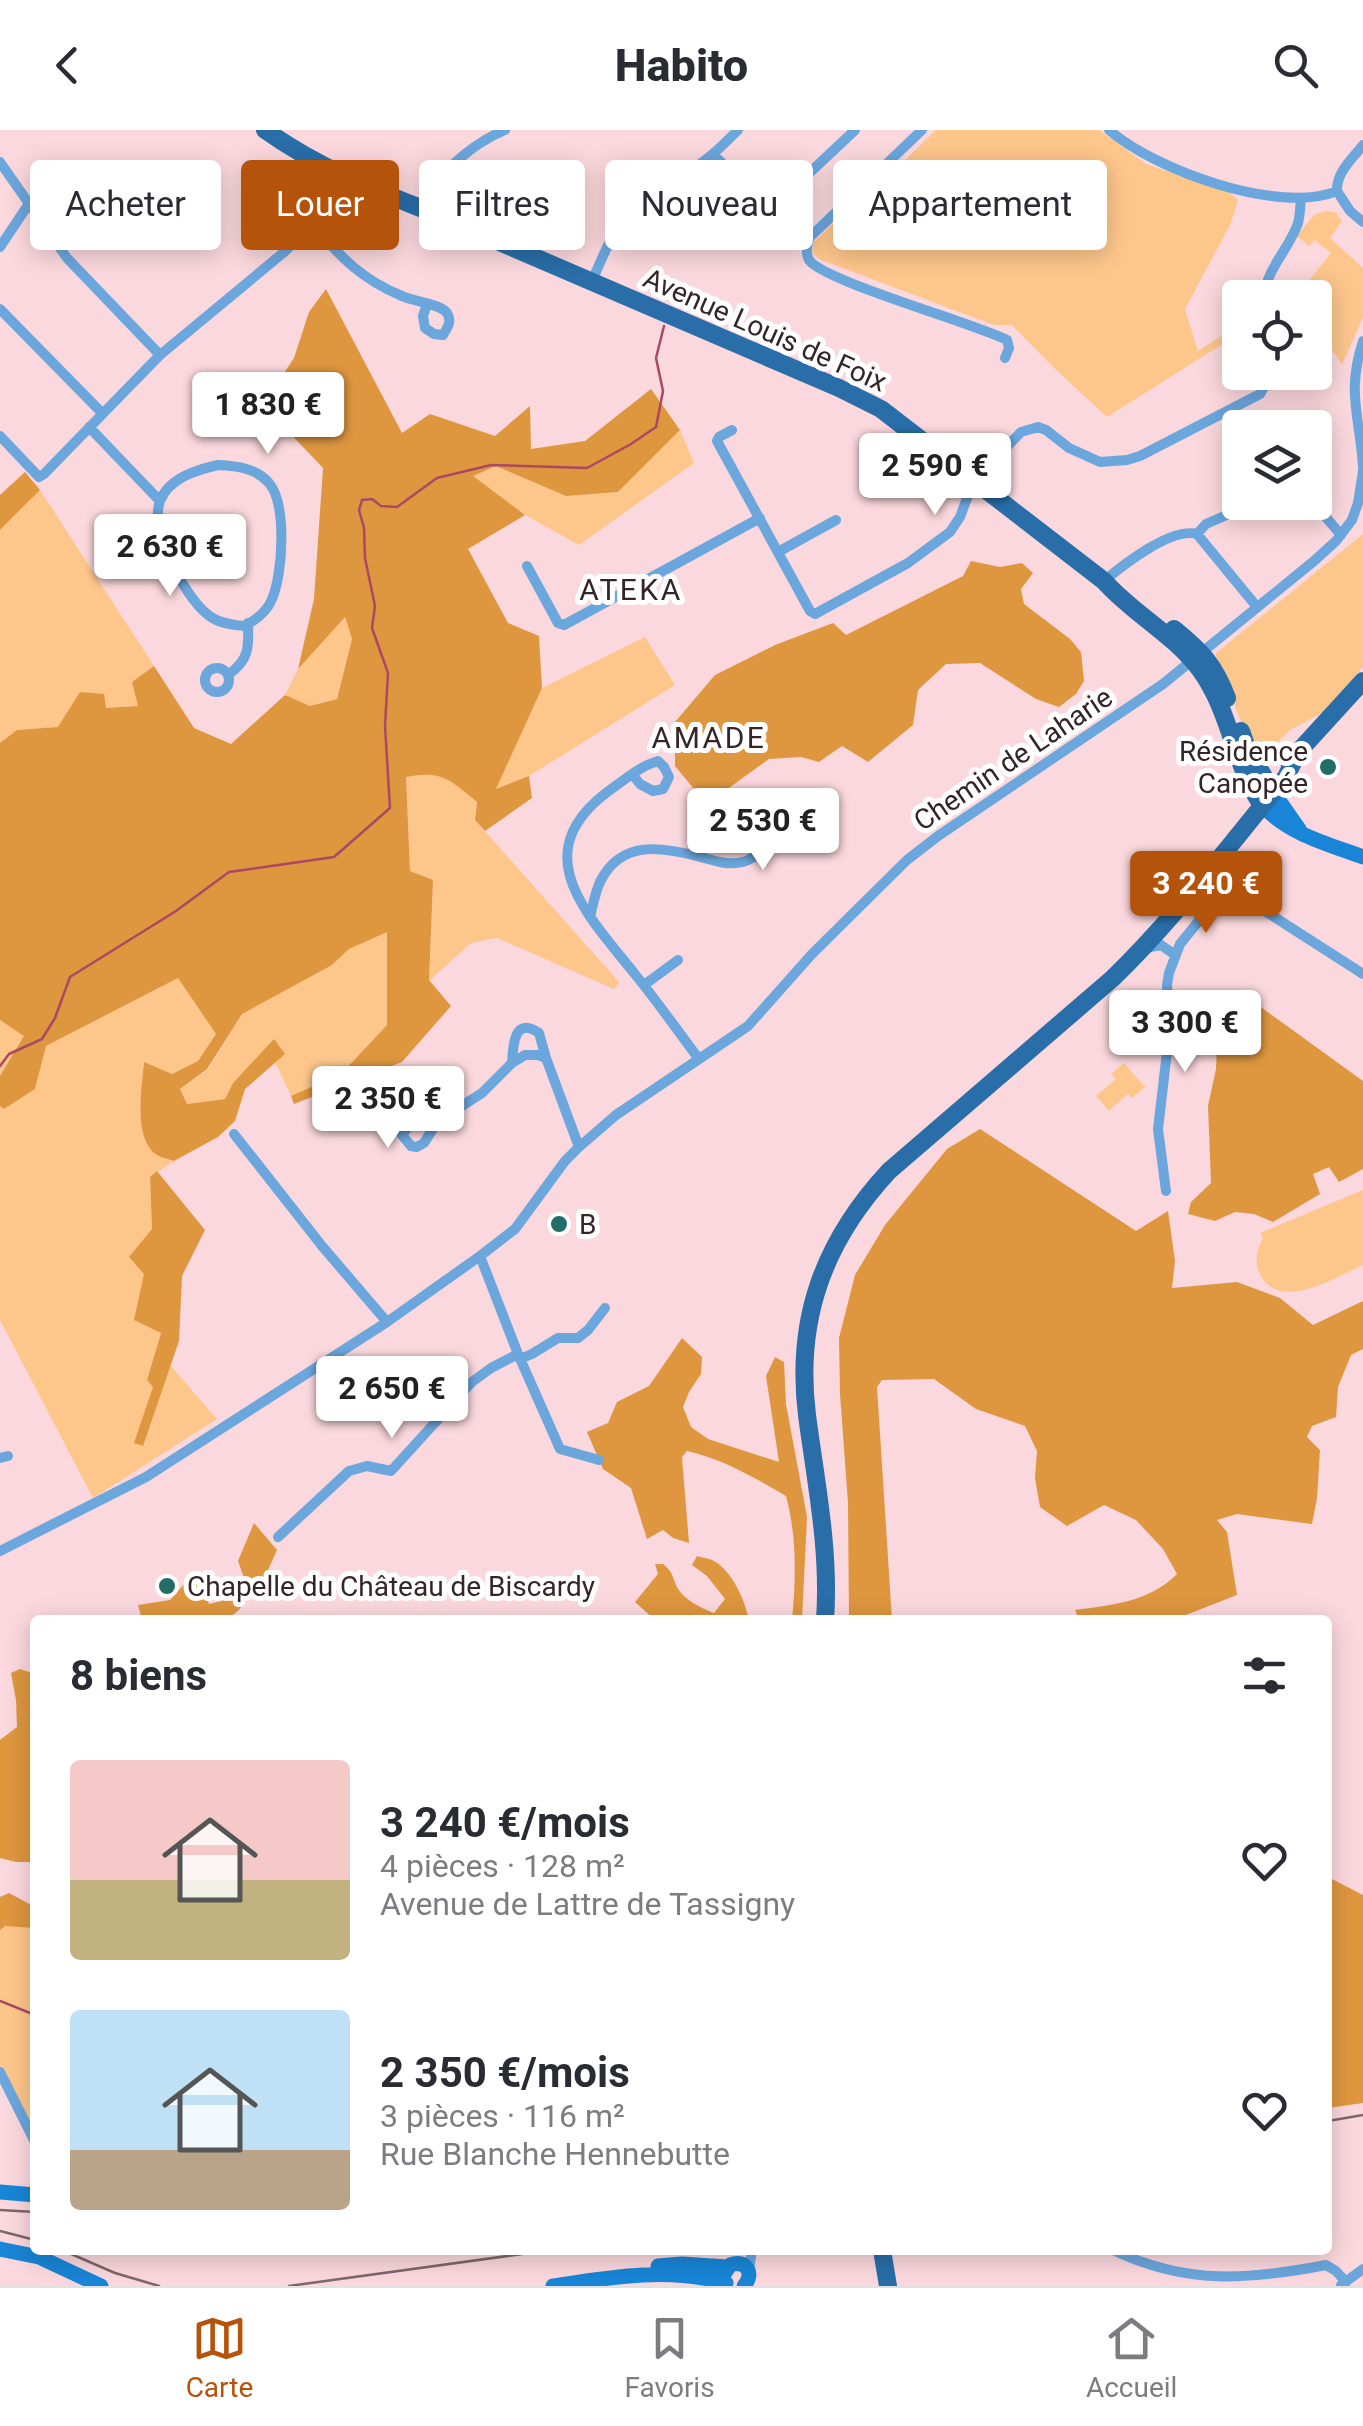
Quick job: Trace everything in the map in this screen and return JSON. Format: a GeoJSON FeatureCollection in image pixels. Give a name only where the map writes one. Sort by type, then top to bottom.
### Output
{"type":"FeatureCollection","features":[{"type":"Feature","properties":{"kind":"main road","name":"Avenue Louis de Foix"},"geometry":{"type":"LineString","coordinates":[[265,130],[312,160]]}},
{"type":"Feature","properties":{"kind":"main road","name":"Avenue Louis de Foix"},"geometry":{"type":"LineString","coordinates":[[399,200],[886,412],[1104,581],[1119,588],[1217,673],[1265,794]]}},
{"type":"Feature","properties":{"kind":"main road"},"geometry":{"type":"LineString","coordinates":[[826,1615],[826,1545],[807,1414],[805,1361],[814,1298],[836,1240],[867,1195],[890,1171],[1143,949],[1265,794],[1286,777],[1296,756],[1363,682]]}},
{"type":"Feature","properties":{"kind":"main road"},"geometry":{"type":"LineString","coordinates":[[1265,794],[1278,821],[1288,828],[1363,858]]}},
{"type":"Feature","properties":{"kind":"main road"},"geometry":{"type":"LineString","coordinates":[[1092,995],[1220,857],[1265,794]]}},
{"type":"Feature","properties":{"kind":"main road"},"geometry":{"type":"LineString","coordinates":[[806,1392],[834,1536],[835,1615]]}},
{"type":"Feature","properties":{"kind":"main road"},"geometry":{"type":"LineString","coordinates":[[0,2192],[30,2195]]}},
{"type":"Feature","properties":{"kind":"main road"},"geometry":{"type":"LineString","coordinates":[[0,2249],[39,2257],[102,2286]]}},
{"type":"Feature","properties":{"kind":"main road"},"geometry":{"type":"LineString","coordinates":[[883,2255],[888,2286]]}},
{"type":"Feature","properties":{"kind":"main road"},"geometry":{"type":"LineString","coordinates":[[554,2286],[620,2276],[740,2274]]}},
{"type":"Feature","properties":{"kind":"street"},"geometry":{"type":"LineString","coordinates":[[418,207],[464,155],[506,130]]}},
{"type":"Feature","properties":{"kind":"street"},"geometry":{"type":"LineString","coordinates":[[591,282],[614,230],[648,192],[688,172],[738,130]]}},
{"type":"Feature","properties":{"kind":"street"},"geometry":{"type":"LineString","coordinates":[[713,154],[770,209],[855,130]]}},
{"type":"Feature","properties":{"kind":"street"},"geometry":{"type":"LineString","coordinates":[[922,130],[810,237],[806,248],[810,260],[838,278],[1007,340],[1005,358]]}},
{"type":"Feature","properties":{"kind":"street"},"geometry":{"type":"LineString","coordinates":[[1109,130],[1137,151],[1234,189],[1301,199],[1337,191]]}},
{"type":"Feature","properties":{"kind":"street"},"geometry":{"type":"LineString","coordinates":[[1361,152],[1342,170],[1336,182],[1337,191],[1350,211],[1363,222]]}},
{"type":"Feature","properties":{"kind":"street"},"geometry":{"type":"LineString","coordinates":[[0,162],[67,258],[160,355]]}},
{"type":"Feature","properties":{"kind":"street"},"geometry":{"type":"LineString","coordinates":[[1266,280],[1298,224],[1301,199]]}},
{"type":"Feature","properties":{"kind":"street"},"geometry":{"type":"LineString","coordinates":[[0,247],[28,205]]}},
{"type":"Feature","properties":{"kind":"street"},"geometry":{"type":"LineString","coordinates":[[0,436],[39,477],[160,355],[285,250]]}},
{"type":"Feature","properties":{"kind":"street"},"geometry":{"type":"LineString","coordinates":[[336,250],[354,269],[394,293],[427,304]]}},
{"type":"Feature","properties":{"kind":"street"},"geometry":{"type":"LineString","coordinates":[[0,310],[102,413]]}},
{"type":"Feature","properties":{"kind":"street"},"geometry":{"type":"LineString","coordinates":[[1329,520],[1341,535],[1356,512],[1363,469],[1353,388],[1363,341]]}},
{"type":"Feature","properties":{"kind":"street"},"geometry":{"type":"LineString","coordinates":[[732,430],[719,437],[718,442],[815,614],[881,578],[950,532],[973,482],[1020,432],[1038,427],[1069,448],[1100,462],[1126,460],[1262,390]]}},
{"type":"Feature","properties":{"kind":"street"},"geometry":{"type":"LineString","coordinates":[[89,428],[160,502]]}},
{"type":"Feature","properties":{"kind":"street"},"geometry":{"type":"LineString","coordinates":[[218,465],[246,468],[269,482],[280,509],[281,552],[273,599],[264,611],[244,626],[216,620],[204,612],[188,591],[159,534],[160,502],[171,485],[185,475],[218,465]]}},
{"type":"Feature","properties":{"kind":"street"},"geometry":{"type":"LineString","coordinates":[[1197,534],[1206,524],[1222,517]]}},
{"type":"Feature","properties":{"kind":"street"},"geometry":{"type":"LineString","coordinates":[[527,566],[558,622],[564,624],[760,518]]}},
{"type":"Feature","properties":{"kind":"street"},"geometry":{"type":"LineString","coordinates":[[778,552],[836,520]]}},
{"type":"Feature","properties":{"kind":"street"},"geometry":{"type":"LineString","coordinates":[[1104,581],[1142,551],[1188,532],[1197,534],[1257,607]]}},
{"type":"Feature","properties":{"kind":"street","name":"Chemin de Laharie"},"geometry":{"type":"LineString","coordinates":[[0,1551],[146,1477],[388,1322],[480,1256],[515,1229],[565,1161],[616,1116],[756,1019],[812,954],[907,860],[1163,684],[1341,535]]}},
{"type":"Feature","properties":{"kind":"street"},"geometry":{"type":"LineString","coordinates":[[228,675],[241,666],[249,647],[248,623]]}},
{"type":"Feature","properties":{"kind":"street"},"geometry":{"type":"LineString","coordinates":[[632,774],[590,806],[573,828],[567,858],[572,890],[699,1059]]}},
{"type":"Feature","properties":{"kind":"street"},"geometry":{"type":"LineString","coordinates":[[590,918],[601,880],[620,859],[632,853],[645,848],[666,848],[724,863],[744,862],[780,836]]}},
{"type":"Feature","properties":{"kind":"street"},"geometry":{"type":"LineString","coordinates":[[1220,857],[1224,874],[1236,894],[1363,974]]}},
{"type":"Feature","properties":{"kind":"street"},"geometry":{"type":"LineString","coordinates":[[1166,1191],[1158,1129],[1169,1035],[1167,985],[1180,944],[1202,917],[1236,894]]}},
{"type":"Feature","properties":{"kind":"street"},"geometry":{"type":"LineString","coordinates":[[1180,899],[1202,917]]}},
{"type":"Feature","properties":{"kind":"street"},"geometry":{"type":"LineString","coordinates":[[1143,949],[1156,944],[1175,955]]}},
{"type":"Feature","properties":{"kind":"street"},"geometry":{"type":"LineString","coordinates":[[644,985],[678,960]]}},
{"type":"Feature","properties":{"kind":"street"},"geometry":{"type":"LineString","coordinates":[[512,1063],[514,1038],[520,1030],[531,1028],[539,1033],[580,1147]]}},
{"type":"Feature","properties":{"kind":"street"},"geometry":{"type":"LineString","coordinates":[[437,1122],[482,1093],[525,1055],[546,1058]]}},
{"type":"Feature","properties":{"kind":"street"},"geometry":{"type":"LineString","coordinates":[[234,1134],[388,1322]]}},
{"type":"Feature","properties":{"kind":"street"},"geometry":{"type":"LineString","coordinates":[[480,1256],[560,1449],[599,1460]]}},
{"type":"Feature","properties":{"kind":"street"},"geometry":{"type":"LineString","coordinates":[[278,1537],[349,1471],[368,1466],[391,1472],[472,1382],[491,1368],[532,1354],[558,1338],[578,1338],[606,1308]]}},
{"type":"Feature","properties":{"kind":"street"},"geometry":{"type":"LineString","coordinates":[[0,2072],[30,2132]]}},
{"type":"Feature","properties":{"kind":"street"},"geometry":{"type":"LineString","coordinates":[[1126,2255],[1164,2270],[1212,2278],[1251,2277],[1326,2265],[1336,2271],[1343,2284],[1363,2270]]}},
{"type":"Feature","properties":{"kind":"shaded area"},"geometry":{"type":"Polygon","coordinates":[[[936,130],[1099,130],[1146,164],[1230,193],[1238,200],[1230,225],[1185,309],[1198,351],[1222,336],[1222,344],[1107,417],[1012,325],[994,325],[819,259],[812,252],[814,242],[833,224],[833,250],[1107,250],[1107,160],[905,160],[936,130]]]}},
{"type":"Feature","properties":{"kind":"shaded area"},"geometry":{"type":"Polygon","coordinates":[[[1335,212],[1342,221],[1330,238],[1363,268],[1363,317],[1342,365],[1332,349],[1332,280],[1309,280],[1331,253],[1315,240],[1309,246],[1297,236],[1314,215],[1335,212]]]}},
{"type":"Feature","properties":{"kind":"shaded area"},"geometry":{"type":"Polygon","coordinates":[[[326,289],[402,433],[430,414],[495,436],[530,406],[531,449],[585,441],[651,389],[680,430],[618,492],[566,496],[496,466],[473,476],[525,515],[468,549],[508,623],[539,636],[542,688],[496,789],[529,776],[532,798],[485,831],[475,820],[477,802],[452,783],[437,776],[406,777],[410,871],[433,880],[429,980],[451,1006],[402,1062],[294,1104],[291,1096],[341,1074],[387,1025],[387,932],[349,949],[332,965],[242,1014],[207,1069],[180,1089],[187,1104],[225,1099],[233,1083],[274,1039],[285,1054],[245,1089],[235,1121],[218,1137],[174,1161],[154,1153],[146,1142],[140,1108],[144,1062],[172,1074],[198,1061],[216,1034],[178,978],[46,1046],[35,1089],[4,1109],[0,1106],[0,1076],[24,1036],[0,1020],[0,743],[17,730],[58,727],[80,692],[104,694],[106,708],[138,706],[132,682],[154,666],[194,728],[231,744],[285,695],[310,706],[337,699],[352,639],[345,617],[298,669],[314,599],[323,468],[263,405],[294,358],[309,312],[326,289]]]}},
{"type":"Feature","properties":{"kind":"shaded area"},"geometry":{"type":"Polygon","coordinates":[[[680,430],[694,463],[579,545],[525,515],[472,476],[496,466],[566,496],[618,492],[680,430]]]}},
{"type":"Feature","properties":{"kind":"shaded area"},"geometry":{"type":"Polygon","coordinates":[[[25,472],[40,490],[0,530],[0,495],[25,472]]]}},
{"type":"Feature","properties":{"kind":"shaded area"},"geometry":{"type":"Polygon","coordinates":[[[40,490],[154,666],[132,682],[139,706],[105,708],[58,727],[17,730],[0,743],[0,530],[40,490]]]}},
{"type":"Feature","properties":{"kind":"shaded area"},"geometry":{"type":"Polygon","coordinates":[[[1363,534],[1363,667],[1322,713],[1259,753],[1249,742],[1215,654],[1363,534]]]}},
{"type":"Feature","properties":{"kind":"shaded area"},"geometry":{"type":"Polygon","coordinates":[[[971,561],[1000,567],[1022,563],[1033,573],[1021,589],[1024,604],[1081,652],[1084,681],[1076,694],[1059,707],[1036,699],[980,663],[946,664],[918,690],[913,725],[868,762],[842,746],[819,762],[801,757],[769,759],[726,790],[699,795],[675,766],[675,722],[715,675],[775,645],[833,623],[846,635],[963,576],[971,561]]]}},
{"type":"Feature","properties":{"kind":"shaded area"},"geometry":{"type":"Polygon","coordinates":[[[344,616],[352,639],[337,699],[310,706],[285,695],[298,669],[344,616]]]}},
{"type":"Feature","properties":{"kind":"shaded area"},"geometry":{"type":"Polygon","coordinates":[[[645,637],[675,685],[529,776],[495,791],[542,688],[645,637]]]}},
{"type":"Feature","properties":{"kind":"shaded area"},"geometry":{"type":"Polygon","coordinates":[[[431,773],[450,780],[477,802],[475,820],[619,982],[614,989],[497,938],[471,943],[429,981],[433,880],[410,871],[406,776],[431,773]]]}},
{"type":"Feature","properties":{"kind":"shaded area"},"geometry":{"type":"Polygon","coordinates":[[[387,931],[387,1025],[341,1074],[291,1096],[275,1062],[285,1054],[233,1083],[225,1099],[187,1104],[180,1089],[208,1069],[242,1014],[332,965],[349,949],[387,931]]]}},
{"type":"Feature","properties":{"kind":"shaded area"},"geometry":{"type":"Polygon","coordinates":[[[178,978],[216,1034],[198,1061],[172,1074],[143,1062],[154,1154],[174,1161],[150,1177],[152,1229],[144,1274],[161,1332],[147,1380],[153,1387],[143,1445],[170,1365],[217,1419],[93,1498],[0,1320],[0,1106],[4,1109],[35,1089],[46,1046],[178,978]]]}},
{"type":"Feature","properties":{"kind":"shaded area"},"geometry":{"type":"Polygon","coordinates":[[[1223,996],[1244,997],[1258,1005],[1363,1081],[1363,1169],[1339,1182],[1329,1167],[1313,1174],[1320,1194],[1273,1222],[1235,1212],[1215,1221],[1188,1214],[1191,1202],[1211,1183],[1208,1106],[1223,996]]]}},
{"type":"Feature","properties":{"kind":"shaded area"},"geometry":{"type":"Polygon","coordinates":[[[0,1020],[25,1036],[0,1076],[0,1020]]]}},
{"type":"Feature","properties":{"kind":"shaded area"},"geometry":{"type":"Polygon","coordinates":[[[1124,1063],[1145,1087],[1132,1098],[1128,1094],[1109,1111],[1096,1096],[1116,1079],[1111,1074],[1124,1063]]]}},
{"type":"Feature","properties":{"kind":"shaded area"},"geometry":{"type":"Polygon","coordinates":[[[980,1129],[1136,1231],[1168,1211],[1175,1261],[1172,1288],[1237,1282],[1280,1298],[1313,1325],[1363,1301],[1363,1349],[1351,1355],[1338,1387],[1336,1417],[1312,1426],[1307,1437],[1320,1450],[1312,1524],[1237,1514],[1217,1520],[1227,1532],[1237,1595],[1186,1615],[1077,1615],[1075,1610],[1129,1601],[1166,1583],[1177,1574],[1163,1549],[1136,1520],[1104,1505],[1067,1526],[1040,1507],[1035,1478],[1037,1451],[1025,1426],[976,1409],[934,1379],[882,1380],[877,1387],[892,1615],[849,1615],[848,1503],[839,1338],[855,1275],[885,1225],[947,1149],[980,1129]]]}},
{"type":"Feature","properties":{"kind":"shaded area"},"geometry":{"type":"Polygon","coordinates":[[[157,1171],[205,1230],[182,1276],[179,1341],[143,1446],[134,1443],[153,1387],[147,1380],[161,1333],[134,1320],[144,1274],[129,1257],[152,1229],[150,1177],[157,1171]]]}},
{"type":"Feature","properties":{"kind":"shaded area"},"geometry":{"type":"Polygon","coordinates":[[[1363,1190],[1363,1265],[1295,1292],[1270,1286],[1257,1267],[1257,1252],[1263,1238],[1260,1233],[1363,1190]]]}},
{"type":"Feature","properties":{"kind":"shaded area"},"geometry":{"type":"Polygon","coordinates":[[[682,1338],[702,1357],[701,1374],[683,1407],[691,1427],[708,1439],[779,1462],[766,1376],[775,1357],[784,1362],[786,1404],[807,1517],[802,1615],[792,1615],[795,1558],[786,1496],[751,1476],[687,1451],[682,1457],[689,1543],[663,1530],[647,1539],[631,1488],[603,1469],[587,1432],[608,1423],[617,1402],[649,1386],[682,1338]]]}},
{"type":"Feature","properties":{"kind":"shaded area"},"geometry":{"type":"Polygon","coordinates":[[[254,1523],[277,1550],[265,1577],[233,1615],[141,1615],[138,1605],[170,1600],[185,1583],[201,1581],[209,1604],[229,1599],[243,1590],[244,1578],[238,1561],[254,1523]]]}},
{"type":"Feature","properties":{"kind":"shaded area"},"geometry":{"type":"Polygon","coordinates":[[[697,1556],[714,1561],[732,1579],[747,1615],[649,1615],[635,1602],[658,1574],[655,1564],[663,1564],[683,1595],[714,1613],[725,1599],[707,1576],[692,1565],[697,1556]]]}},
{"type":"Feature","properties":{"kind":"shaded area"},"geometry":{"type":"Polygon","coordinates":[[[20,1669],[30,1672],[30,1862],[0,1858],[0,1740],[17,1727],[11,1673],[20,1669]]]}},
{"type":"Feature","properties":{"kind":"shaded area"},"geometry":{"type":"Polygon","coordinates":[[[1332,1879],[1363,1895],[1363,2103],[1332,2107],[1332,1879]]]}},
{"type":"Feature","properties":{"kind":"shaded area"},"geometry":{"type":"Polygon","coordinates":[[[9,1893],[30,1904],[30,1928],[5,1926],[0,1930],[0,1897],[9,1893]]]}},
{"type":"Feature","properties":{"kind":"shaded area"},"geometry":{"type":"Polygon","coordinates":[[[0,1913],[30,1925],[30,2125],[0,2066],[0,1913]]]}},
{"type":"Feature","properties":{"kind":"waterway"},"geometry":{"type":"LineString","coordinates":[[0,1066],[9,1054],[42,1039],[55,1018],[70,977],[176,911],[229,872],[334,857],[390,808],[385,726],[388,673],[372,628],[375,606],[359,510],[362,500],[397,507],[437,478],[491,465],[587,468],[631,444],[656,427],[663,391],[656,358],[664,326]]}},
{"type":"Feature","properties":{"kind":"waterway"},"geometry":{"type":"LineString","coordinates":[[0,2001],[30,2013]]}},
{"type":"Feature","properties":{"kind":"railway"},"geometry":{"type":"LineString","coordinates":[[1332,2120],[1363,2115]]}},
{"type":"Feature","properties":{"kind":"railway"},"geometry":{"type":"LineString","coordinates":[[0,2210],[30,2212]]}},
{"type":"Feature","properties":{"kind":"railway"},"geometry":{"type":"LineString","coordinates":[[0,2231],[30,2239]]}},
{"type":"Feature","properties":{"kind":"railway"},"geometry":{"type":"LineString","coordinates":[[74,2255],[159,2286]]}},
{"type":"Feature","properties":{"kind":"railway"},"geometry":{"type":"LineString","coordinates":[[289,2286],[515,2255]]}},
{"type":"Feature","properties":{"kind":"place","name":"Résidence Canopée"},"geometry":{"type":"Point","coordinates":[1328,767]}},
{"type":"Feature","properties":{"kind":"place","name":"B"},"geometry":{"type":"Point","coordinates":[559,1224]}},
{"type":"Feature","properties":{"kind":"place","name":"Chapelle du Château de Biscardy"},"geometry":{"type":"Point","coordinates":[167,1586]}},
{"type":"Feature","properties":{"kind":"district","name":"ATEKA"},"geometry":{"type":"Point","coordinates":[631,589]}},
{"type":"Feature","properties":{"kind":"district","name":"AMADE"},"geometry":{"type":"Point","coordinates":[709,737]}}]}
